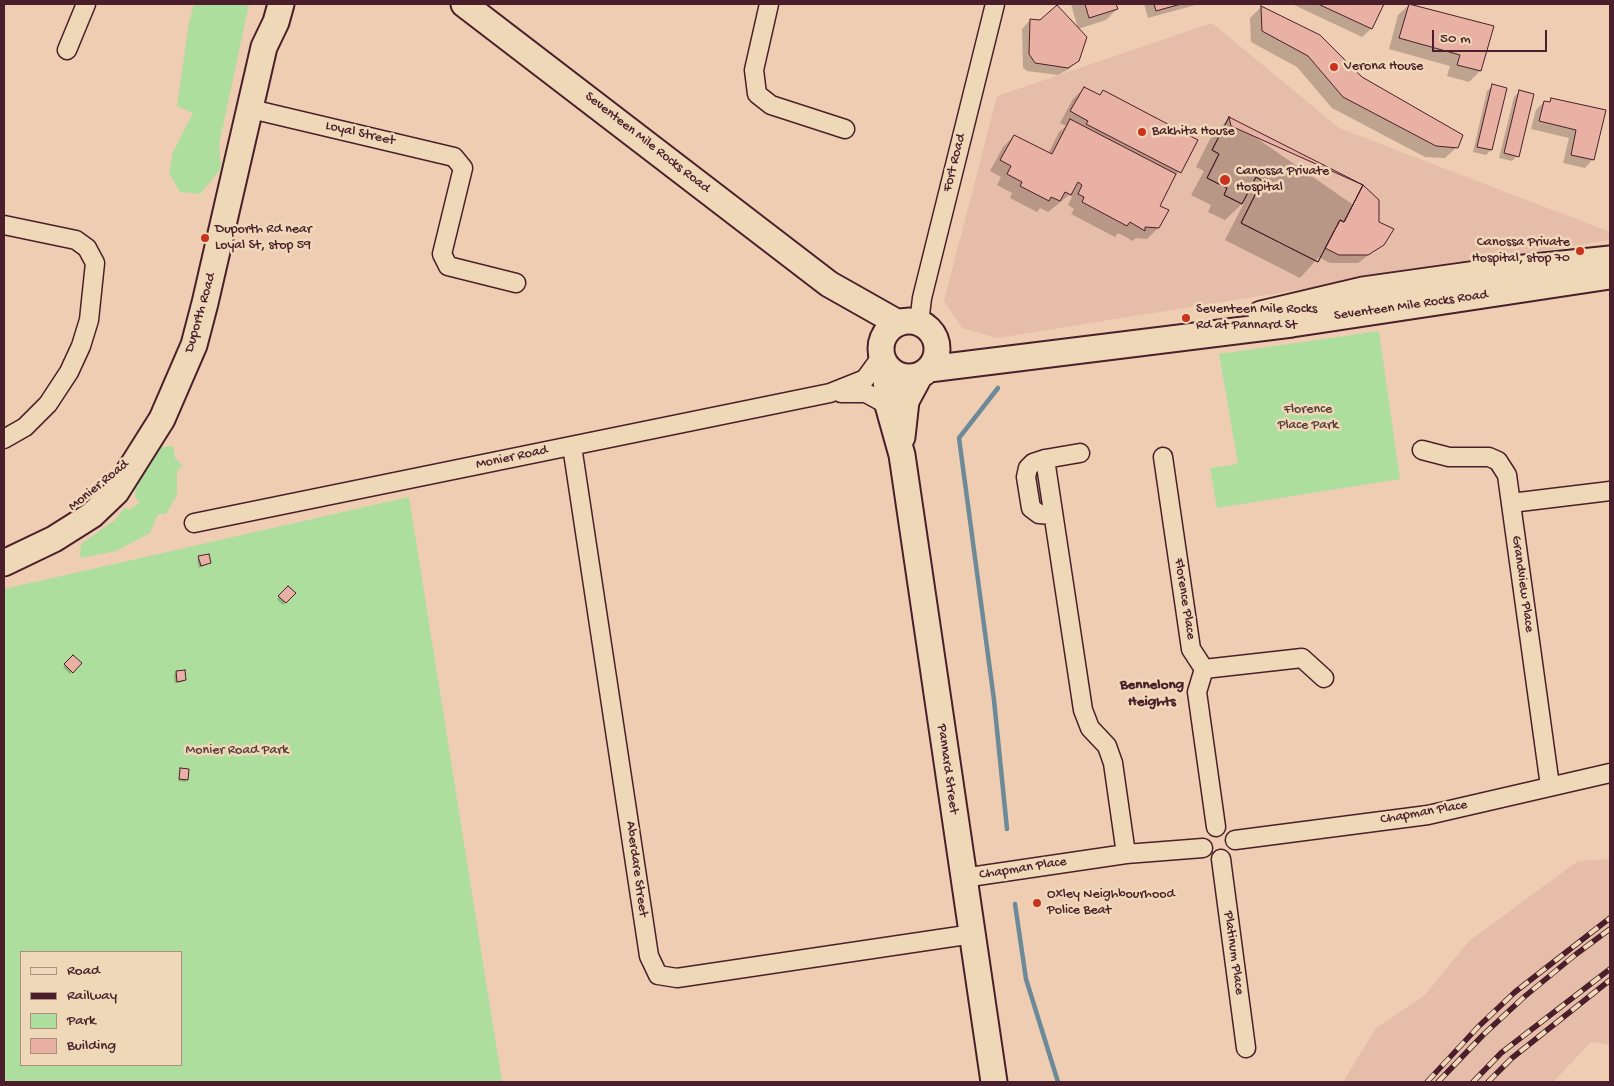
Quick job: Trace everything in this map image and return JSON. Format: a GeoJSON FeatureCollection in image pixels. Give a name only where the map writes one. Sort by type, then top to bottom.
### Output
{"type":"FeatureCollection","features":[{"type":"Feature","properties":{"kind":"main road","name":"Duporth Road"},"geometry":{"type":"LineString","coordinates":[[140,452],[165,412],[194,345],[251,109],[264,47],[266,4]]}},
{"type":"Feature","properties":{"kind":"main road","name":"Duporth Road"},"geometry":{"type":"LineString","coordinates":[[264,47],[276,22],[281,4]]}},
{"type":"Feature","properties":{"kind":"main road","name":"Seventeen Mile Rocks Road"},"geometry":{"type":"LineString","coordinates":[[464,4],[829,284],[909,323]]}},
{"type":"Feature","properties":{"kind":"main road","name":"Seventeen Mile Rocks Road"},"geometry":{"type":"LineString","coordinates":[[1181,336],[1248,317],[1363,290],[1505,270],[1610,259]]}},
{"type":"Feature","properties":{"kind":"main road","name":"Seventeen Mile Rocks Road"},"geometry":{"type":"LineString","coordinates":[[929,365],[992,363],[1181,336],[1292,324],[1610,276]]}},
{"type":"Feature","properties":{"kind":"main road","name":"Seventeen Mile Rocks Road"},"geometry":{"type":"LineString","coordinates":[[829,284],[882,354]]}},
{"type":"Feature","properties":{"kind":"main road"},"geometry":{"type":"LineString","coordinates":[[909,323],[934,336],[929,365],[903,377],[893,373],[882,354],[890,328],[909,323]]}},
{"type":"Feature","properties":{"kind":"main road","name":"Pannard Street"},"geometry":{"type":"LineString","coordinates":[[882,354],[888,405],[902,455],[994,1082]]}},
{"type":"Feature","properties":{"kind":"main road","name":"Pannard Street"},"geometry":{"type":"LineString","coordinates":[[902,455],[906,401],[929,365]]}},
{"type":"Feature","properties":{"kind":"main road","name":"Monier Road"},"geometry":{"type":"LineString","coordinates":[[4,546],[48,525],[79,504],[140,452]]}},
{"type":"Feature","properties":{"kind":"main road","name":"Monier Road"},"geometry":{"type":"LineString","coordinates":[[4,563],[54,539],[92,515],[116,492],[140,452]]}},
{"type":"Feature","properties":{"kind":"street"},"geometry":{"type":"LineString","coordinates":[[67,50],[86,4]]}},
{"type":"Feature","properties":{"kind":"street"},"geometry":{"type":"LineString","coordinates":[[769,4],[754,70],[757,94],[772,105],[845,129]]}},
{"type":"Feature","properties":{"kind":"street","name":"Fort Road"},"geometry":{"type":"LineString","coordinates":[[909,323],[922,298],[995,4]]}},
{"type":"Feature","properties":{"kind":"street","name":"Loyal Street"},"geometry":{"type":"LineString","coordinates":[[251,109],[454,157],[463,168],[442,254],[448,266],[516,283]]}},
{"type":"Feature","properties":{"kind":"street"},"geometry":{"type":"LineString","coordinates":[[4,225],[76,240],[88,248],[95,262],[89,320],[81,346],[69,372],[48,404],[25,426],[4,439]]}},
{"type":"Feature","properties":{"kind":"street","name":"Monier Road"},"geometry":{"type":"LineString","coordinates":[[194,523],[830,393],[865,380],[882,354]]}},
{"type":"Feature","properties":{"kind":"street","name":"Monier Road"},"geometry":{"type":"LineString","coordinates":[[830,393],[866,394],[888,405]]}},
{"type":"Feature","properties":{"kind":"street","name":"Aberdare Street"},"geometry":{"type":"LineString","coordinates":[[572,446],[649,956],[658,975],[677,978],[973,934]]}},
{"type":"Feature","properties":{"kind":"street","name":"Grandview Place"},"geometry":{"type":"LineString","coordinates":[[1422,450],[1449,457],[1489,457],[1498,461],[1507,476],[1550,786]]}},
{"type":"Feature","properties":{"kind":"street"},"geometry":{"type":"LineString","coordinates":[[1080,453],[1045,459],[1083,710],[1090,728],[1107,746],[1113,763],[1126,854]]}},
{"type":"Feature","properties":{"kind":"street","name":"Florence Place"},"geometry":{"type":"LineString","coordinates":[[1163,457],[1191,650],[1204,669]]}},
{"type":"Feature","properties":{"kind":"street"},"geometry":{"type":"LineString","coordinates":[[1511,504],[1610,490]]}},
{"type":"Feature","properties":{"kind":"street"},"geometry":{"type":"LineString","coordinates":[[1216,827],[1197,692],[1204,669],[1302,658],[1324,678]]}},
{"type":"Feature","properties":{"kind":"street","name":"Chapman Place"},"geometry":{"type":"LineString","coordinates":[[1235,840],[1428,815],[1610,772]]}},
{"type":"Feature","properties":{"kind":"street"},"geometry":{"type":"LineString","coordinates":[[1216,827],[1226,828],[1235,840],[1232,852],[1221,859],[1208,855],[1203,848],[1203,837],[1206,832],[1216,827]]}},
{"type":"Feature","properties":{"kind":"street","name":"Chapman Place"},"geometry":{"type":"LineString","coordinates":[[963,878],[1126,854],[1203,848]]}},
{"type":"Feature","properties":{"kind":"street","name":"Platinum Place"},"geometry":{"type":"LineString","coordinates":[[1221,859],[1246,1048]]}},
{"type":"Feature","properties":{"kind":"shaded area","name":"Canossa Private Hospital"},"geometry":{"type":"Polygon","coordinates":[[[1212,23],[1339,128],[1610,232],[1610,240],[997,338],[962,328],[944,301],[997,96],[1212,23]]]}},
{"type":"Feature","properties":{"kind":"shaded area"},"geometry":{"type":"Polygon","coordinates":[[[1610,859],[1610,1045],[1591,1042],[1553,1082],[1343,1082],[1376,1028],[1425,995],[1469,941],[1578,861],[1610,859]]]}},
{"type":"Feature","properties":{"kind":"green space"},"geometry":{"type":"Polygon","coordinates":[[[194,4],[249,4],[219,145],[221,169],[200,194],[180,192],[169,173],[173,152],[193,113],[177,106],[189,23],[194,4]]]}},
{"type":"Feature","properties":{"kind":"green space","name":"Florence Place Park"},"geometry":{"type":"Polygon","coordinates":[[[1379,331],[1400,479],[1217,508],[1210,468],[1238,464],[1219,354],[1379,331]]]}},
{"type":"Feature","properties":{"kind":"green space"},"geometry":{"type":"Polygon","coordinates":[[[173,446],[175,458],[183,466],[177,470],[177,495],[166,514],[158,514],[150,533],[116,551],[80,558],[81,544],[115,520],[125,507],[129,510],[140,502],[135,497],[136,478],[148,459],[161,447],[173,446]]]}},
{"type":"Feature","properties":{"kind":"green space","name":"Monier Road Park"},"geometry":{"type":"Polygon","coordinates":[[[409,497],[502,1082],[4,1082],[4,589],[409,497]]]}},
{"type":"Feature","properties":{"kind":"building"},"geometry":{"type":"Polygon","coordinates":[[[1085,4],[1116,4],[1118,9],[1089,18],[1085,4]]]}},
{"type":"Feature","properties":{"kind":"building"},"geometry":{"type":"Polygon","coordinates":[[[1154,4],[1181,4],[1156,11],[1154,4]]]}},
{"type":"Feature","properties":{"kind":"building"},"geometry":{"type":"Polygon","coordinates":[[[1318,4],[1384,4],[1372,29],[1318,4]]]}},
{"type":"Feature","properties":{"kind":"building"},"geometry":{"type":"Polygon","coordinates":[[[1409,4],[1494,26],[1481,71],[1457,65],[1460,55],[1399,38],[1409,4]]]}},
{"type":"Feature","properties":{"kind":"building"},"geometry":{"type":"Polygon","coordinates":[[[1057,5],[1087,37],[1079,61],[1068,68],[1035,63],[1029,54],[1030,19],[1040,20],[1057,5]]]}},
{"type":"Feature","properties":{"kind":"building","name":"Verona House"},"geometry":{"type":"Polygon","coordinates":[[[1261,6],[1320,35],[1362,77],[1463,135],[1458,148],[1436,146],[1343,97],[1308,56],[1262,31],[1261,6]]]}},
{"type":"Feature","properties":{"kind":"building"},"geometry":{"type":"Polygon","coordinates":[[[1492,84],[1507,88],[1492,150],[1477,147],[1492,84]]]}},
{"type":"Feature","properties":{"kind":"building","name":"Bakhita House"},"geometry":{"type":"Polygon","coordinates":[[[1084,87],[1100,95],[1103,90],[1198,140],[1181,173],[1086,124],[1088,121],[1070,111],[1084,87]]]}},
{"type":"Feature","properties":{"kind":"building"},"geometry":{"type":"Polygon","coordinates":[[[1519,90],[1534,94],[1519,157],[1504,153],[1519,90]]]}},
{"type":"Feature","properties":{"kind":"building"},"geometry":{"type":"Polygon","coordinates":[[[1551,98],[1606,110],[1594,160],[1571,155],[1576,130],[1539,121],[1544,101],[1550,102],[1551,98]]]}},
{"type":"Feature","properties":{"kind":"building"},"geometry":{"type":"Polygon","coordinates":[[[1229,117],[1363,185],[1344,222],[1340,220],[1318,262],[1241,223],[1262,181],[1256,177],[1242,204],[1224,195],[1227,188],[1207,178],[1219,154],[1212,150],[1229,117]]]}},
{"type":"Feature","properties":{"kind":"building"},"geometry":{"type":"Polygon","coordinates":[[[1229,117],[1231,126],[1363,185],[1344,222],[1340,220],[1318,262],[1241,223],[1262,181],[1256,177],[1242,204],[1224,195],[1227,188],[1207,178],[1219,154],[1212,150],[1229,117]]]}},
{"type":"Feature","properties":{"kind":"building"},"geometry":{"type":"Polygon","coordinates":[[[1070,119],[1176,174],[1160,206],[1169,210],[1159,228],[1145,227],[1145,231],[1130,222],[1127,226],[1082,202],[1084,197],[1078,194],[1082,185],[1078,182],[1071,195],[1065,192],[1060,201],[1051,197],[1049,201],[1020,186],[1022,182],[1007,174],[1011,166],[1000,160],[1014,135],[1052,154],[1070,119]]]}},
{"type":"Feature","properties":{"kind":"building"},"geometry":{"type":"Polygon","coordinates":[[[1363,185],[1379,200],[1379,222],[1394,229],[1384,245],[1368,255],[1339,255],[1325,248],[1340,220],[1344,222],[1363,185]]]}},
{"type":"Feature","properties":{"kind":"building"},"geometry":{"type":"Polygon","coordinates":[[[209,554],[211,563],[201,566],[198,556],[209,554]]]}},
{"type":"Feature","properties":{"kind":"building"},"geometry":{"type":"Polygon","coordinates":[[[288,586],[296,593],[286,603],[278,596],[288,586]]]}},
{"type":"Feature","properties":{"kind":"building"},"geometry":{"type":"Polygon","coordinates":[[[73,655],[82,663],[73,673],[64,664],[73,655]]]}},
{"type":"Feature","properties":{"kind":"building"},"geometry":{"type":"Polygon","coordinates":[[[185,670],[186,680],[177,682],[176,671],[185,670]]]}},
{"type":"Feature","properties":{"kind":"building"},"geometry":{"type":"Polygon","coordinates":[[[180,768],[189,769],[188,780],[179,779],[180,768]]]}},
{"type":"Feature","properties":{"kind":"waterway"},"geometry":{"type":"LineString","coordinates":[[998,388],[959,438],[994,700],[1007,829]]}},
{"type":"Feature","properties":{"kind":"waterway"},"geometry":{"type":"LineString","coordinates":[[1015,904],[1026,979],[1058,1082]]}},
{"type":"Feature","properties":{"kind":"railway"},"geometry":{"type":"LineString","coordinates":[[1427,1082],[1478,1027],[1515,992],[1610,918]]}},
{"type":"Feature","properties":{"kind":"railway"},"geometry":{"type":"LineString","coordinates":[[1438,1082],[1483,1035],[1524,997],[1610,929]]}},
{"type":"Feature","properties":{"kind":"railway"},"geometry":{"type":"LineString","coordinates":[[1473,1082],[1501,1053],[1610,969]]}},
{"type":"Feature","properties":{"kind":"railway"},"geometry":{"type":"LineString","coordinates":[[1488,1082],[1512,1058],[1610,980]]}},
{"type":"Feature","properties":{"kind":"place","name":"Verona House"},"geometry":{"type":"Point","coordinates":[1334,67]}},
{"type":"Feature","properties":{"kind":"place","name":"Bakhita House"},"geometry":{"type":"Point","coordinates":[1142,132]}},
{"type":"Feature","properties":{"kind":"place","name":"Canossa Private Hospital"},"geometry":{"type":"Point","coordinates":[1225,180]}},
{"type":"Feature","properties":{"kind":"place","name":"Duporth Rd near Loyal St, stop 59"},"geometry":{"type":"Point","coordinates":[205,238]}},
{"type":"Feature","properties":{"kind":"place","name":"Canossa Private Hospital, stop 70"},"geometry":{"type":"Point","coordinates":[1580,251]}},
{"type":"Feature","properties":{"kind":"place","name":"Seventeen Mile Rocks Rd at Pannard St"},"geometry":{"type":"Point","coordinates":[1186,318]}},
{"type":"Feature","properties":{"kind":"place","name":"Oxley Neighbourhood Police Beat"},"geometry":{"type":"Point","coordinates":[1037,903]}},
{"type":"Feature","properties":{"kind":"district","name":"Bennelong Heights"},"geometry":{"type":"Point","coordinates":[1152,694]}}]}
